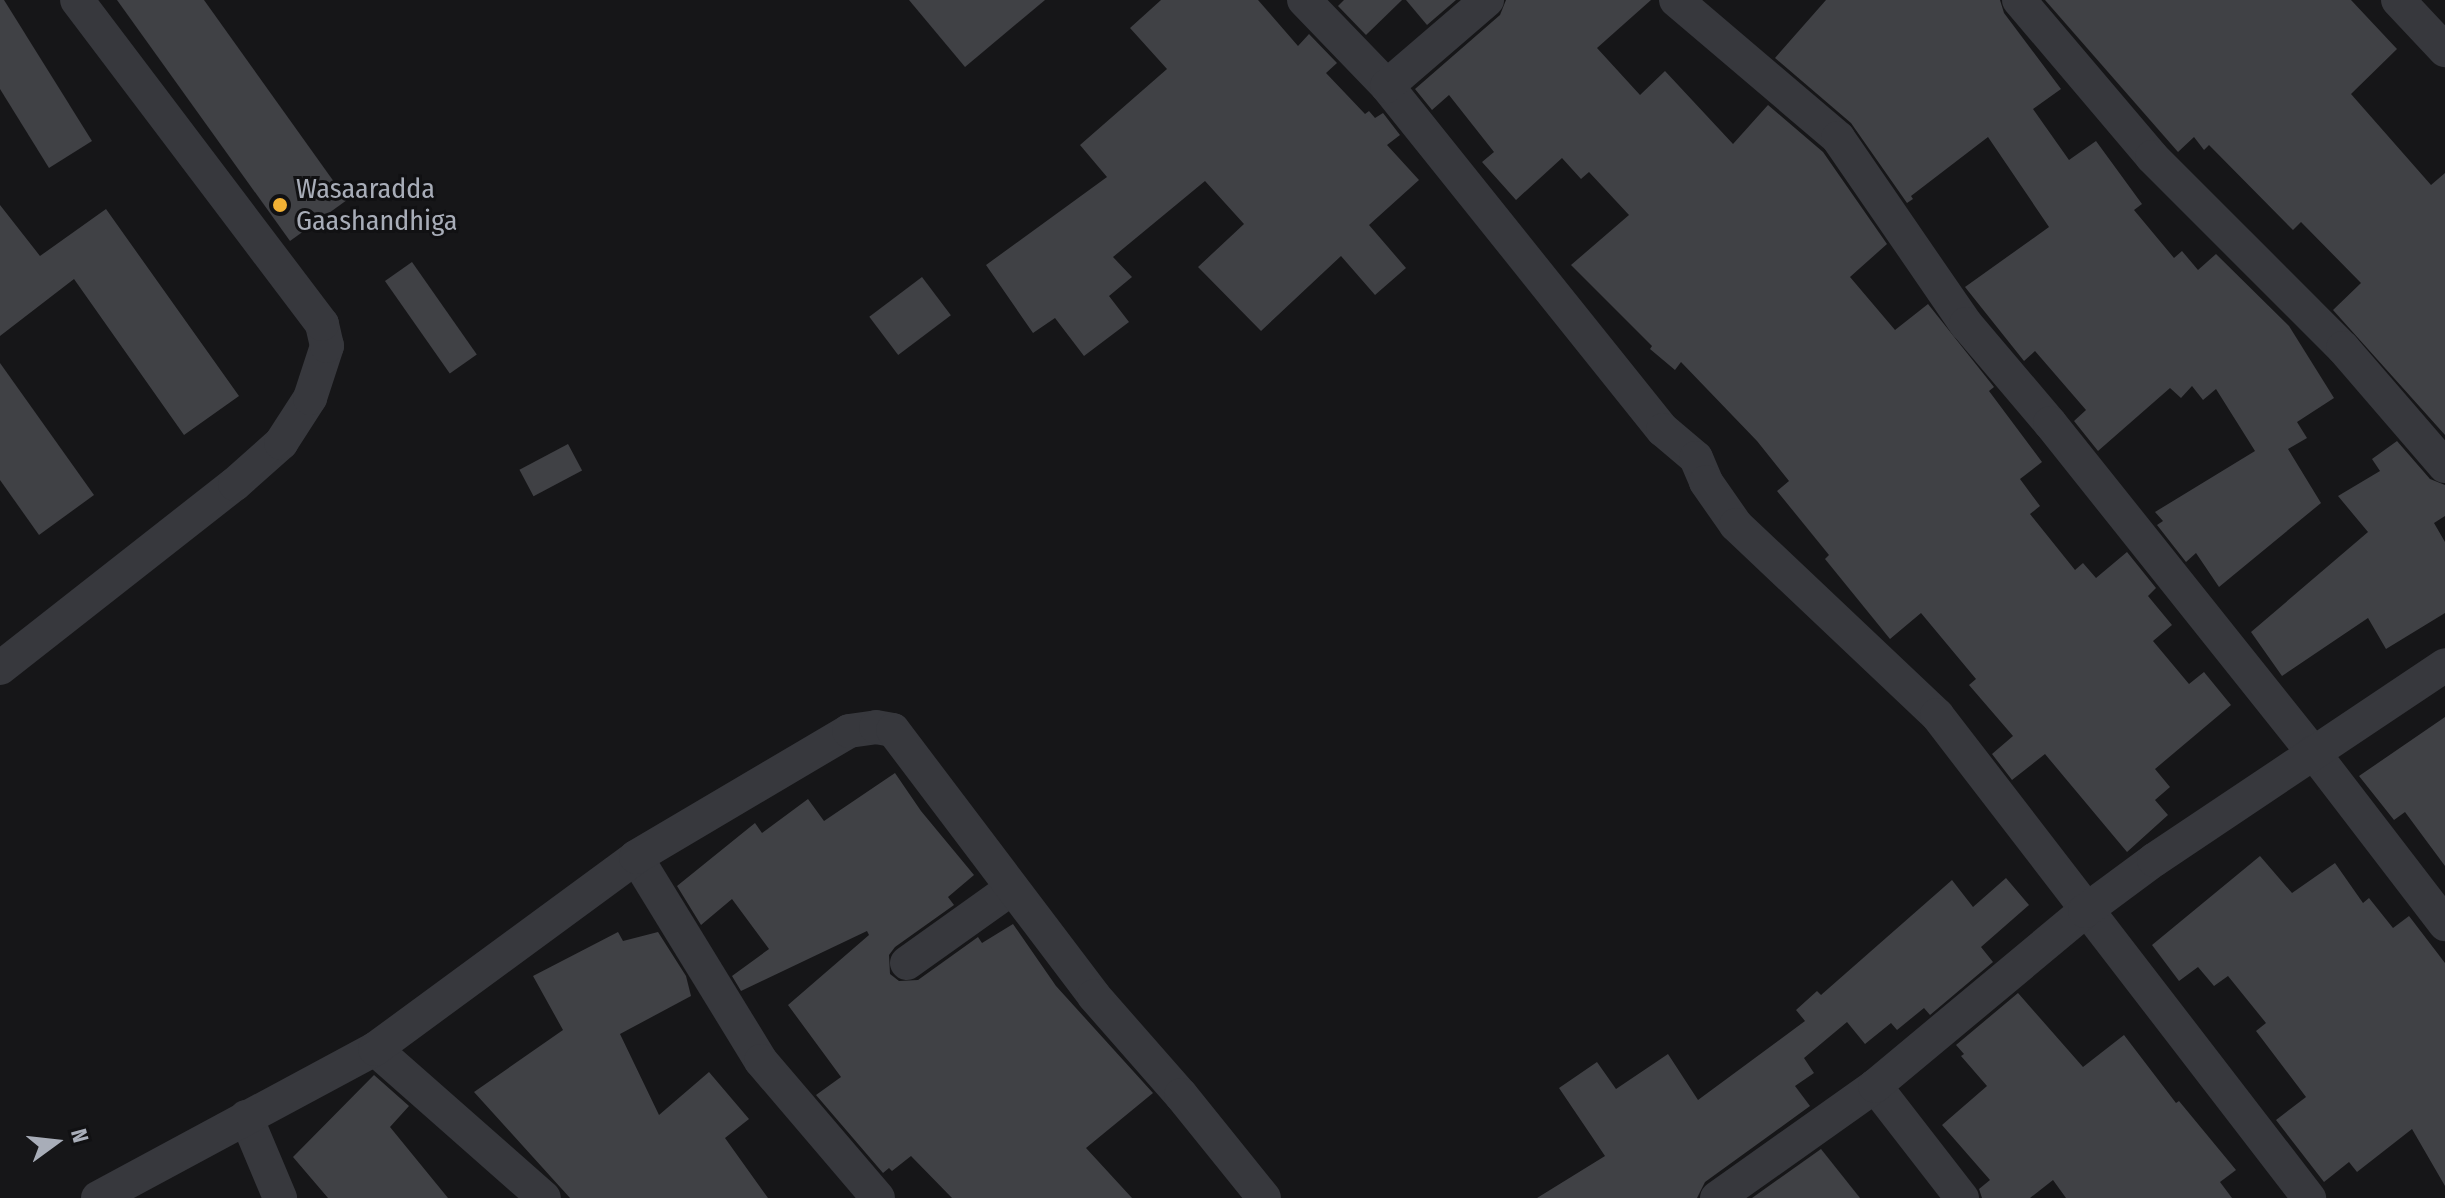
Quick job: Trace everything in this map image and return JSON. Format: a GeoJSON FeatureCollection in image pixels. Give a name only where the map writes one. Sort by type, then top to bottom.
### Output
{"type":"FeatureCollection","features":[{"type":"Feature","properties":{"kind":"street"},"geometry":{"type":"LineString","coordinates":[[0,668],[235,484],[281,443],[310,398],[327,346],[322,324],[77,0]]}},
{"type":"Feature","properties":{"kind":"street"},"geometry":{"type":"LineString","coordinates":[[1304,0],[1387,86],[1663,430],[1696,458],[1706,482],[1736,525],[1937,715],[2309,1198]]}},
{"type":"Feature","properties":{"kind":"street"},"geometry":{"type":"LineString","coordinates":[[1387,86],[1487,0]]}},
{"type":"Feature","properties":{"kind":"street"},"geometry":{"type":"LineString","coordinates":[[1676,0],[1838,138],[1966,324],[2050,423],[2313,752],[2445,924]]}},
{"type":"Feature","properties":{"kind":"street"},"geometry":{"type":"LineString","coordinates":[[2019,0],[2152,157],[2343,348],[2445,466]]}},
{"type":"Feature","properties":{"kind":"street"},"geometry":{"type":"LineString","coordinates":[[2398,0],[2445,50]]}},
{"type":"Feature","properties":{"kind":"street"},"geometry":{"type":"LineString","coordinates":[[1717,1198],[1875,1086],[2085,911],[2313,752],[2445,665]]}},
{"type":"Feature","properties":{"kind":"street"},"geometry":{"type":"LineString","coordinates":[[98,1198],[375,1049],[636,857],[849,731],[876,727],[893,730],[1094,996],[1181,1095],[1264,1198]]}},
{"type":"Feature","properties":{"kind":"street"},"geometry":{"type":"LineString","coordinates":[[636,857],[761,1061],[878,1198]]}},
{"type":"Feature","properties":{"kind":"street"},"geometry":{"type":"LineString","coordinates":[[907,963],[1012,888]]}},
{"type":"Feature","properties":{"kind":"street"},"geometry":{"type":"LineString","coordinates":[[375,1049],[544,1198]]}},
{"type":"Feature","properties":{"kind":"street"},"geometry":{"type":"LineString","coordinates":[[1875,1086],[1962,1198]]}},
{"type":"Feature","properties":{"kind":"street"},"geometry":{"type":"LineString","coordinates":[[246,1117],[280,1198]]}},
{"type":"Feature","properties":{"kind":"building"},"geometry":{"type":"Polygon","coordinates":[[[0,0],[4,0],[92,141],[49,168],[0,89],[0,0]]]}},
{"type":"Feature","properties":{"kind":"building"},"geometry":{"type":"Polygon","coordinates":[[[117,0],[204,0],[347,200],[290,241],[117,0]]]}},
{"type":"Feature","properties":{"kind":"building"},"geometry":{"type":"Polygon","coordinates":[[[909,0],[1045,0],[965,67],[909,0]]]}},
{"type":"Feature","properties":{"kind":"building"},"geometry":{"type":"Polygon","coordinates":[[[1161,0],[1258,0],[1298,46],[1309,34],[1337,63],[1326,73],[1365,114],[1369,111],[1375,118],[1383,113],[1400,135],[1387,145],[1419,180],[1369,225],[1406,268],[1375,295],[1341,256],[1261,331],[1198,267],[1244,224],[1205,181],[1113,257],[1132,277],[1109,296],[1129,322],[1084,356],[1055,318],[1033,333],[986,265],[1107,177],[1080,145],[1167,69],[1130,28],[1161,0]]]}},
{"type":"Feature","properties":{"kind":"building"},"geometry":{"type":"Polygon","coordinates":[[[1344,0],[1402,0],[1366,35],[1338,6],[1344,0]]]}},
{"type":"Feature","properties":{"kind":"building"},"geometry":{"type":"Polygon","coordinates":[[[1406,0],[1456,0],[1427,25],[1406,0]]]}},
{"type":"Feature","properties":{"kind":"building"},"geometry":{"type":"Polygon","coordinates":[[[1506,0],[1651,0],[1597,48],[1640,95],[1665,71],[1733,144],[1768,105],[1823,152],[1887,244],[1850,277],[1895,330],[1928,304],[1994,387],[1989,391],[2042,462],[2020,479],[2040,506],[2030,514],[2075,570],[2083,563],[2096,578],[2127,552],[2156,588],[2148,596],[2172,625],[2153,641],[2189,684],[2204,672],[2231,705],[2155,769],[2170,787],[2155,800],[2168,815],[2127,852],[2045,754],[2012,780],[1992,754],[2013,736],[1969,685],[1976,679],[1921,613],[1890,639],[1825,559],[1829,555],[1777,491],[1789,481],[1757,441],[1681,362],[1675,370],[1650,349],[1652,346],[1571,265],[1629,215],[1589,172],[1581,179],[1562,158],[1516,200],[1482,162],[1494,152],[1449,95],[1432,110],[1415,89],[1500,15],[1506,0]]]}},
{"type":"Feature","properties":{"kind":"building"},"geometry":{"type":"Polygon","coordinates":[[[1826,0],[2000,0],[2004,13],[2061,89],[2033,109],[2069,160],[2096,141],[2142,204],[2134,210],[2174,258],[2182,251],[2198,270],[2216,254],[2289,326],[2334,398],[2297,422],[2307,438],[2288,449],[2321,503],[2219,587],[2196,553],[2186,562],[2157,525],[2163,521],[2155,512],[2255,451],[2216,389],[2203,400],[2192,386],[2181,398],[2170,388],[2098,451],[2074,421],[2086,410],[2035,351],[2024,361],[1965,287],[2049,227],[1988,137],[1911,196],[1913,199],[1907,203],[1851,123],[1775,58],[1826,0]]]}},
{"type":"Feature","properties":{"kind":"building"},"geometry":{"type":"Polygon","coordinates":[[[2045,0],[2351,0],[2397,49],[2351,94],[2431,185],[2445,173],[2445,435],[2333,310],[2361,283],[2301,222],[2293,230],[2209,145],[2204,150],[2194,137],[2178,152],[2045,0]]]}},
{"type":"Feature","properties":{"kind":"building"},"geometry":{"type":"Polygon","coordinates":[[[0,205],[40,256],[106,209],[239,396],[184,435],[74,279],[0,336],[0,205]]]}},
{"type":"Feature","properties":{"kind":"building"},"geometry":{"type":"Polygon","coordinates":[[[412,262],[477,355],[450,373],[385,281],[412,262]]]}},
{"type":"Feature","properties":{"kind":"building"},"geometry":{"type":"Polygon","coordinates":[[[922,277],[951,315],[898,355],[869,317],[922,277]]]}},
{"type":"Feature","properties":{"kind":"building"},"geometry":{"type":"Polygon","coordinates":[[[0,363],[94,495],[39,535],[0,480],[0,363]]]}},
{"type":"Feature","properties":{"kind":"building"},"geometry":{"type":"Polygon","coordinates":[[[2397,441],[2430,479],[2445,485],[2445,516],[2434,523],[2445,542],[2445,613],[2386,649],[2368,618],[2282,676],[2251,632],[2368,532],[2338,496],[2380,471],[2372,459],[2397,441]]]}},
{"type":"Feature","properties":{"kind":"building"},"geometry":{"type":"Polygon","coordinates":[[[568,444],[582,470],[534,496],[519,470],[568,444]]]}},
{"type":"Feature","properties":{"kind":"building"},"geometry":{"type":"Polygon","coordinates":[[[2445,717],[2445,866],[2405,812],[2394,820],[2359,776],[2445,717]]]}},
{"type":"Feature","properties":{"kind":"building"},"geometry":{"type":"Polygon","coordinates":[[[895,773],[921,811],[974,875],[948,897],[954,905],[895,947],[889,955],[890,974],[899,981],[918,980],[978,937],[982,943],[1013,924],[1056,986],[1153,1093],[1086,1148],[1132,1198],[952,1198],[911,1156],[892,1171],[889,1168],[883,1173],[816,1095],[841,1077],[788,1005],[869,935],[867,931],[741,991],[732,976],[769,949],[732,899],[701,925],[677,886],[755,823],[762,833],[808,799],[824,821],[895,773]]]}},
{"type":"Feature","properties":{"kind":"building"},"geometry":{"type":"Polygon","coordinates":[[[2260,856],[2292,893],[2335,863],[2363,903],[2369,898],[2393,928],[2409,916],[2445,963],[2445,1186],[2412,1129],[2357,1172],[2349,1162],[2324,1182],[2276,1120],[2306,1097],[2256,1031],[2266,1023],[2228,976],[2214,986],[2198,967],[2179,981],[2152,945],[2260,856]]]}},
{"type":"Feature","properties":{"kind":"building"},"geometry":{"type":"Polygon","coordinates":[[[2006,878],[2029,905],[1981,947],[1993,962],[1930,1015],[1924,1008],[1897,1030],[1891,1023],[1865,1044],[1847,1022],[1804,1058],[1814,1073],[1795,1086],[1810,1106],[1705,1182],[1697,1198],[1537,1198],[1605,1156],[1559,1088],[1597,1062],[1616,1089],[1668,1054],[1698,1100],[1805,1021],[1796,1010],[1817,991],[1821,995],[1952,880],[1973,907],[2006,878]]]}},
{"type":"Feature","properties":{"kind":"building"},"geometry":{"type":"Polygon","coordinates":[[[618,932],[623,941],[658,932],[686,976],[691,996],[620,1034],[659,1115],[709,1072],[749,1119],[725,1138],[768,1198],[570,1198],[474,1092],[563,1030],[533,976],[618,932]]]}},
{"type":"Feature","properties":{"kind":"building"},"geometry":{"type":"Polygon","coordinates":[[[2018,993],[2083,1067],[2124,1035],[2176,1103],[2179,1101],[2236,1170],[2220,1182],[2232,1198],[2066,1198],[2053,1180],[2030,1198],[1982,1198],[1979,1189],[1990,1180],[1942,1125],[1987,1086],[1961,1056],[1964,1054],[1956,1045],[2018,993]]]}},
{"type":"Feature","properties":{"kind":"building"},"geometry":{"type":"Polygon","coordinates":[[[374,1075],[409,1106],[390,1127],[448,1198],[328,1198],[293,1157],[374,1075]]]}},
{"type":"Feature","properties":{"kind":"building"},"geometry":{"type":"Polygon","coordinates":[[[1821,1149],[1860,1198],[1752,1198],[1821,1149]]]}},
{"type":"Feature","properties":{"kind":"place","name":"Wasaaradda Gaashandhiga"},"geometry":{"type":"Point","coordinates":[280,205]}}]}
